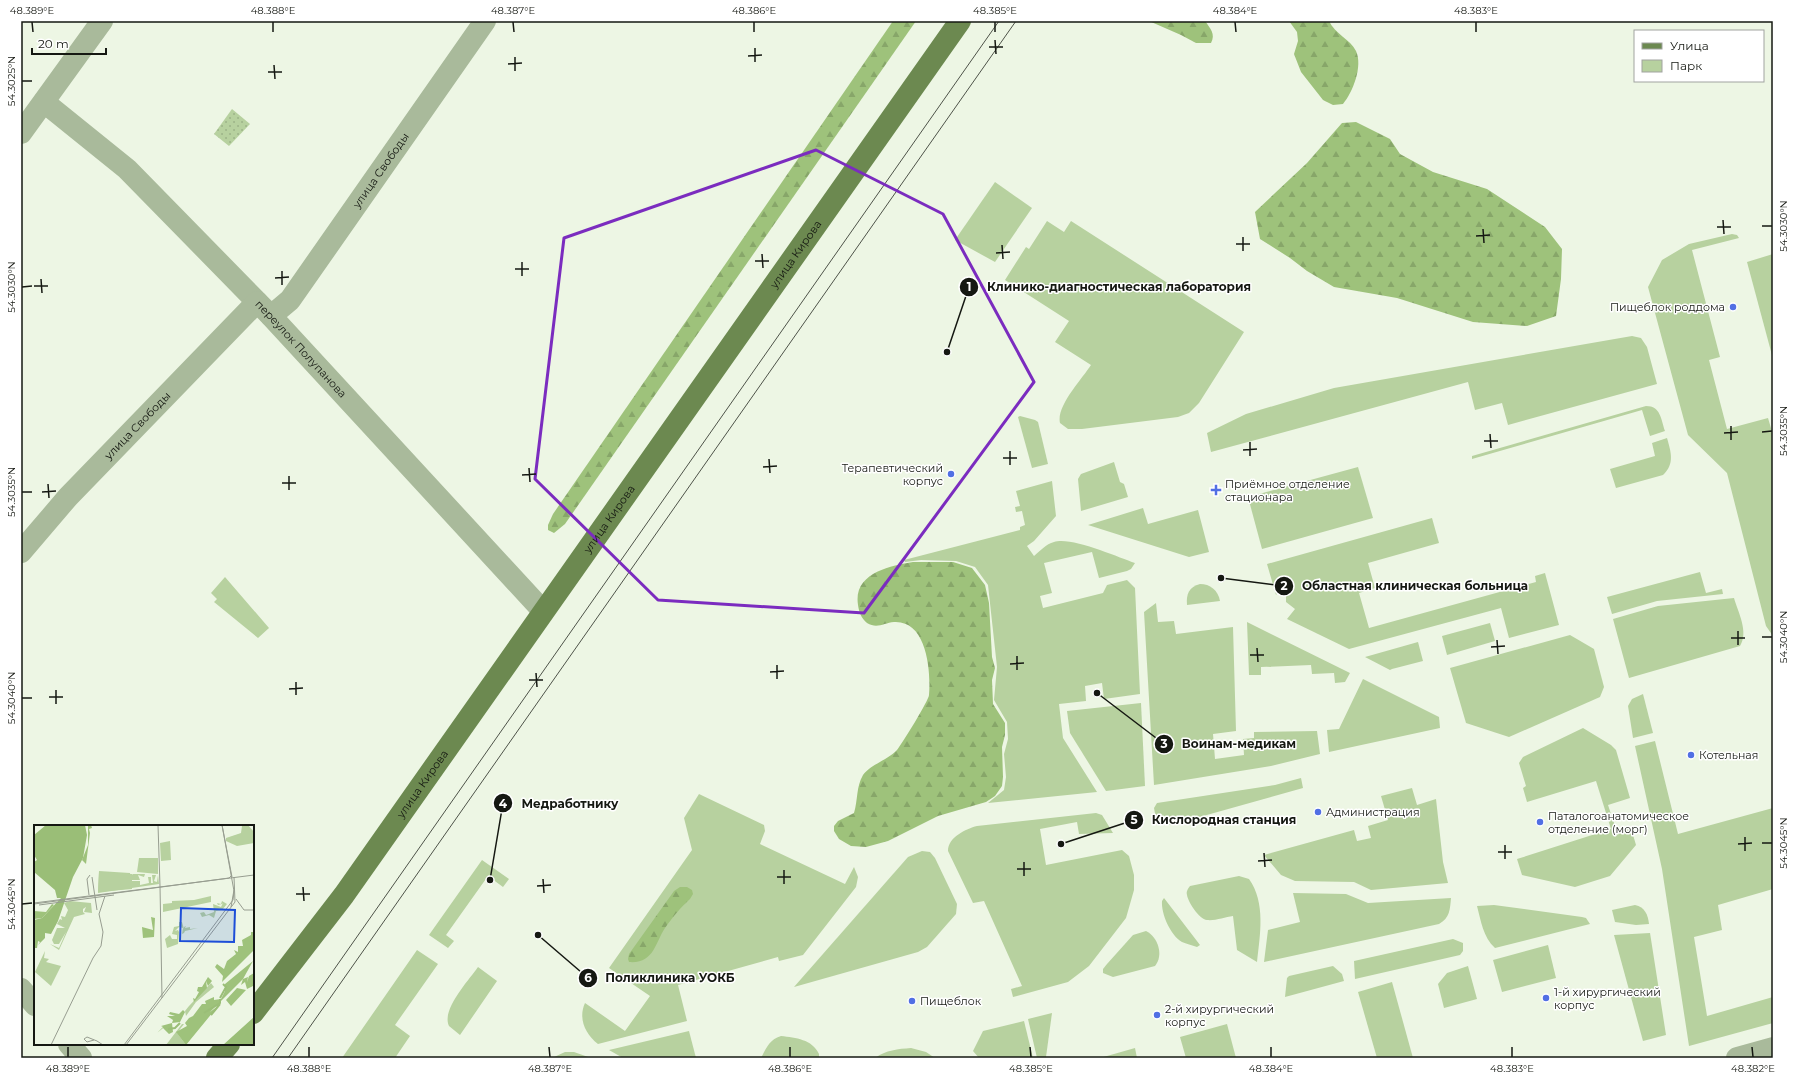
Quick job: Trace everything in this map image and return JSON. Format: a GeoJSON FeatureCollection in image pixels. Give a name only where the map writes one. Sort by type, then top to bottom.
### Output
{"type":"FeatureCollection","features":[{"type":"Feature","properties":{"kind":"main road","name":"улица Кирова"},"geometry":{"type":"LineString","coordinates":[[254,1012],[344,895],[960,21]]}},
{"type":"Feature","properties":{"kind":"main road"},"geometry":{"type":"LineString","coordinates":[[217,1058],[228,1045]]}},
{"type":"Feature","properties":{"kind":"street"},"geometry":{"type":"LineString","coordinates":[[21,133],[102,21]]}},
{"type":"Feature","properties":{"kind":"street","name":"улица Свободы"},"geometry":{"type":"LineString","coordinates":[[21,552],[68,496],[264,309],[290,300],[485,21]]}},
{"type":"Feature","properties":{"kind":"street","name":"переулок Полупанова"},"geometry":{"type":"LineString","coordinates":[[44,102],[122,164],[264,309],[543,611]]}},
{"type":"Feature","properties":{"kind":"street"},"geometry":{"type":"LineString","coordinates":[[21,989],[34,1004]]}},
{"type":"Feature","properties":{"kind":"street"},"geometry":{"type":"LineString","coordinates":[[70,1045],[81,1058]]}},
{"type":"Feature","properties":{"kind":"street"},"geometry":{"type":"LineString","coordinates":[[1737,1058],[1773,1048]]}},
{"type":"Feature","properties":{"kind":"highlighted area"},"geometry":{"type":"Polygon","coordinates":[[[816,150],[943,214],[1034,382],[864,613],[658,600],[535,479],[564,238],[816,150]]]}},
{"type":"Feature","properties":{"kind":"green space"},"geometry":{"type":"Polygon","coordinates":[[[893,21],[916,21],[565,524],[554,533],[548,530],[548,525],[553,514],[893,21]]]}},
{"type":"Feature","properties":{"kind":"green space"},"geometry":{"type":"Polygon","coordinates":[[[1149,21],[1205,21],[1212,31],[1213,37],[1211,43],[1196,43],[1149,21]]]}},
{"type":"Feature","properties":{"kind":"green space"},"geometry":{"type":"Polygon","coordinates":[[[1289,21],[1329,21],[1356,51],[1358,57],[1358,71],[1350,93],[1343,104],[1333,105],[1323,100],[1301,72],[1294,54],[1298,41],[1297,32],[1289,21]]]}},
{"type":"Feature","properties":{"kind":"green space"},"geometry":{"type":"Polygon","coordinates":[[[232,109],[250,124],[229,146],[214,134],[232,109]]]}},
{"type":"Feature","properties":{"kind":"green space"},"geometry":{"type":"Polygon","coordinates":[[[1356,122],[1390,139],[1400,154],[1433,172],[1487,189],[1545,227],[1562,249],[1561,279],[1556,316],[1527,326],[1473,322],[1397,298],[1334,287],[1307,271],[1260,239],[1255,212],[1307,163],[1342,123],[1356,122]]]}},
{"type":"Feature","properties":{"kind":"green space"},"geometry":{"type":"Polygon","coordinates":[[[995,182],[1032,208],[995,262],[955,240],[995,182]]]}},
{"type":"Feature","properties":{"kind":"green space"},"geometry":{"type":"Polygon","coordinates":[[[1047,221],[1064,232],[1071,221],[1244,332],[1199,403],[1189,413],[1178,417],[1082,429],[1068,429],[1060,423],[1060,416],[1066,401],[1091,365],[1055,342],[1069,321],[1005,280],[1026,247],[1029,249],[1047,221]]]}},
{"type":"Feature","properties":{"kind":"green space"},"geometry":{"type":"Polygon","coordinates":[[[1732,234],[1737,235],[1739,238],[1692,250],[1720,357],[1709,360],[1727,429],[1768,418],[1773,435],[1773,636],[1766,626],[1727,473],[1688,435],[1648,287],[1662,260],[1689,244],[1732,234]]]}},
{"type":"Feature","properties":{"kind":"green space"},"geometry":{"type":"Polygon","coordinates":[[[1773,254],[1773,359],[1747,262],[1773,254]]]}},
{"type":"Feature","properties":{"kind":"green space"},"geometry":{"type":"Polygon","coordinates":[[[1632,336],[1641,338],[1647,347],[1657,384],[1508,425],[1502,403],[1475,410],[1468,382],[1211,452],[1207,433],[1246,414],[1334,388],[1632,336]]]}},
{"type":"Feature","properties":{"kind":"green space"},"geometry":{"type":"Polygon","coordinates":[[[1646,406],[1655,408],[1658,411],[1665,431],[1650,436],[1642,410],[1472,459],[1472,456],[1646,406]]]}},
{"type":"Feature","properties":{"kind":"green space"},"geometry":{"type":"Polygon","coordinates":[[[1020,416],[1038,422],[1048,464],[1032,468],[1018,417],[1020,416]]]}},
{"type":"Feature","properties":{"kind":"green space"},"geometry":{"type":"Polygon","coordinates":[[[1667,438],[1671,453],[1671,462],[1667,471],[1663,475],[1616,488],[1610,469],[1655,456],[1652,443],[1667,438]]]}},
{"type":"Feature","properties":{"kind":"green space"},"geometry":{"type":"Polygon","coordinates":[[[1114,462],[1120,482],[1124,484],[1128,497],[1081,511],[1078,479],[1081,474],[1114,462]]]}},
{"type":"Feature","properties":{"kind":"green space"},"geometry":{"type":"Polygon","coordinates":[[[1358,467],[1373,518],[1262,549],[1248,497],[1358,467]]]}},
{"type":"Feature","properties":{"kind":"green space"},"geometry":{"type":"Polygon","coordinates":[[[1052,481],[1056,516],[1034,541],[1027,546],[1034,556],[1048,544],[1061,541],[1082,544],[1135,563],[1131,569],[1127,571],[1099,578],[1092,552],[1044,563],[1052,593],[1040,596],[1043,608],[1103,593],[1107,585],[1127,580],[1135,588],[1140,694],[1104,699],[1102,683],[1085,686],[1086,701],[1059,704],[1063,738],[1097,792],[988,803],[1004,790],[1006,777],[1004,754],[1008,739],[1007,722],[994,700],[997,667],[988,585],[975,567],[956,561],[921,560],[905,562],[904,560],[1020,530],[1020,527],[1025,525],[1022,511],[1016,512],[1015,507],[1020,506],[1016,491],[1052,481]]]}},
{"type":"Feature","properties":{"kind":"green space"},"geometry":{"type":"Polygon","coordinates":[[[1143,508],[1148,524],[1198,510],[1209,552],[1189,557],[1088,525],[1143,508]]]}},
{"type":"Feature","properties":{"kind":"green space"},"geometry":{"type":"Polygon","coordinates":[[[1432,518],[1439,543],[1368,563],[1375,588],[1359,593],[1369,628],[1536,582],[1535,576],[1545,573],[1559,625],[1509,638],[1501,608],[1349,649],[1287,619],[1295,609],[1286,602],[1286,594],[1281,589],[1276,595],[1267,564],[1432,518]]]}},
{"type":"Feature","properties":{"kind":"green space"},"geometry":{"type":"Polygon","coordinates":[[[913,562],[953,562],[972,568],[985,585],[989,603],[992,657],[995,668],[992,680],[993,704],[1005,723],[1005,735],[1002,747],[1002,786],[995,796],[986,802],[938,816],[888,841],[866,847],[851,846],[839,839],[834,831],[834,826],[838,821],[854,813],[859,784],[863,775],[870,768],[889,757],[897,750],[915,722],[929,695],[928,661],[925,649],[914,629],[905,624],[894,622],[877,626],[867,623],[863,619],[860,612],[858,605],[858,594],[861,585],[867,578],[875,573],[894,566],[913,562]]]}},
{"type":"Feature","properties":{"kind":"green space"},"geometry":{"type":"Polygon","coordinates":[[[1700,572],[1706,593],[1722,589],[1723,594],[1657,601],[1612,614],[1607,597],[1700,572]]]}},
{"type":"Feature","properties":{"kind":"green space"},"geometry":{"type":"Polygon","coordinates":[[[225,577],[269,628],[258,638],[214,602],[217,599],[211,593],[225,577]]]}},
{"type":"Feature","properties":{"kind":"green space"},"geometry":{"type":"Polygon","coordinates":[[[1200,584],[1213,588],[1220,601],[1187,605],[1189,592],[1193,587],[1200,584]]]}},
{"type":"Feature","properties":{"kind":"green space"},"geometry":{"type":"Polygon","coordinates":[[[1734,598],[1743,628],[1740,646],[1629,678],[1613,619],[1658,606],[1734,598]]]}},
{"type":"Feature","properties":{"kind":"green space"},"geometry":{"type":"Polygon","coordinates":[[[1156,603],[1158,622],[1174,621],[1176,634],[1233,627],[1236,731],[1213,734],[1215,759],[1244,755],[1243,739],[1254,738],[1254,732],[1317,731],[1320,754],[1271,766],[1154,785],[1144,612],[1156,603]]]}},
{"type":"Feature","properties":{"kind":"green space"},"geometry":{"type":"Polygon","coordinates":[[[1247,622],[1350,673],[1345,682],[1335,683],[1334,673],[1312,674],[1311,665],[1261,667],[1261,675],[1249,675],[1247,622]]]}},
{"type":"Feature","properties":{"kind":"green space"},"geometry":{"type":"Polygon","coordinates":[[[1490,623],[1495,641],[1447,655],[1442,636],[1490,623]]]}},
{"type":"Feature","properties":{"kind":"green space"},"geometry":{"type":"Polygon","coordinates":[[[1570,635],[1594,649],[1604,687],[1600,697],[1509,737],[1466,723],[1450,668],[1570,635]]]}},
{"type":"Feature","properties":{"kind":"green space"},"geometry":{"type":"Polygon","coordinates":[[[1418,642],[1423,661],[1390,670],[1365,657],[1418,642]]]}},
{"type":"Feature","properties":{"kind":"green space"},"geometry":{"type":"Polygon","coordinates":[[[1363,679],[1439,717],[1440,728],[1329,752],[1327,730],[1339,729],[1363,679]]]}},
{"type":"Feature","properties":{"kind":"green space"},"geometry":{"type":"Polygon","coordinates":[[[1643,694],[1653,733],[1633,738],[1628,706],[1632,699],[1643,694]]]}},
{"type":"Feature","properties":{"kind":"green space"},"geometry":{"type":"Polygon","coordinates":[[[1141,703],[1145,786],[1106,791],[1070,733],[1067,711],[1141,703]]]}},
{"type":"Feature","properties":{"kind":"green space"},"geometry":{"type":"Polygon","coordinates":[[[1583,728],[1611,745],[1616,750],[1630,798],[1608,805],[1617,832],[1631,828],[1636,845],[1610,876],[1575,887],[1522,875],[1517,859],[1611,829],[1596,781],[1527,802],[1523,788],[1526,786],[1519,763],[1523,757],[1583,728]]]}},
{"type":"Feature","properties":{"kind":"green space"},"geometry":{"type":"Polygon","coordinates":[[[1655,741],[1678,834],[1773,808],[1773,889],[1718,905],[1722,930],[1694,937],[1707,1016],[1773,997],[1773,1023],[1689,1046],[1662,869],[1635,746],[1655,741]]]}},
{"type":"Feature","properties":{"kind":"green space"},"geometry":{"type":"Polygon","coordinates":[[[1301,778],[1303,788],[1171,825],[1159,823],[1156,819],[1154,808],[1157,803],[1275,785],[1301,778]]]}},
{"type":"Feature","properties":{"kind":"green space"},"geometry":{"type":"Polygon","coordinates":[[[1412,788],[1417,805],[1436,799],[1443,862],[1448,883],[1371,890],[1354,882],[1295,881],[1281,875],[1264,855],[1354,830],[1357,841],[1371,838],[1368,826],[1388,820],[1381,796],[1412,788]]]}},
{"type":"Feature","properties":{"kind":"green space"},"geometry":{"type":"Polygon","coordinates":[[[699,794],[764,825],[765,831],[760,844],[845,884],[854,867],[858,877],[856,887],[803,955],[779,961],[778,957],[678,985],[687,1021],[598,1044],[586,1031],[584,1025],[582,1014],[585,1003],[625,1031],[650,996],[609,968],[692,850],[684,818],[699,794]]]}},
{"type":"Feature","properties":{"kind":"green space"},"geometry":{"type":"Polygon","coordinates":[[[1096,813],[1102,815],[1113,833],[1079,834],[1077,822],[1040,829],[1046,865],[1122,850],[1129,856],[1134,875],[1134,890],[1126,918],[1089,966],[1068,982],[1013,997],[1011,989],[1022,986],[984,901],[973,903],[948,851],[949,846],[958,834],[977,826],[1096,813]]]}},
{"type":"Feature","properties":{"kind":"green space"},"geometry":{"type":"Polygon","coordinates":[[[922,851],[930,852],[935,858],[957,904],[956,914],[927,947],[918,952],[794,987],[908,857],[922,851]]]}},
{"type":"Feature","properties":{"kind":"green space"},"geometry":{"type":"Polygon","coordinates":[[[482,860],[509,879],[503,887],[488,876],[446,935],[454,941],[448,948],[429,935],[482,860]]]}},
{"type":"Feature","properties":{"kind":"green space"},"geometry":{"type":"Polygon","coordinates":[[[1239,876],[1249,879],[1258,898],[1260,909],[1260,930],[1257,962],[1237,950],[1233,916],[1213,920],[1204,919],[1194,910],[1187,895],[1187,891],[1190,886],[1239,876]]]}},
{"type":"Feature","properties":{"kind":"green space"},"geometry":{"type":"Polygon","coordinates":[[[680,887],[687,887],[692,890],[693,894],[690,899],[668,924],[649,956],[644,960],[629,962],[629,954],[674,891],[680,887]]]}},
{"type":"Feature","properties":{"kind":"green space"},"geometry":{"type":"Polygon","coordinates":[[[1293,893],[1346,894],[1368,903],[1451,898],[1450,909],[1447,916],[1443,922],[1439,924],[1264,962],[1268,930],[1300,922],[1293,893]]]}},
{"type":"Feature","properties":{"kind":"green space"},"geometry":{"type":"Polygon","coordinates":[[[1164,898],[1200,945],[1197,947],[1184,943],[1178,939],[1170,929],[1162,906],[1162,901],[1164,898]]]}},
{"type":"Feature","properties":{"kind":"green space"},"geometry":{"type":"Polygon","coordinates":[[[1494,905],[1582,917],[1586,918],[1590,924],[1495,948],[1485,934],[1477,906],[1494,905]]]}},
{"type":"Feature","properties":{"kind":"green space"},"geometry":{"type":"Polygon","coordinates":[[[1635,905],[1644,910],[1649,924],[1636,925],[1615,922],[1612,910],[1635,905]]]}},
{"type":"Feature","properties":{"kind":"green space"},"geometry":{"type":"Polygon","coordinates":[[[1146,931],[1154,937],[1158,947],[1159,957],[1155,966],[1113,977],[1103,973],[1103,969],[1133,935],[1146,931]]]}},
{"type":"Feature","properties":{"kind":"green space"},"geometry":{"type":"Polygon","coordinates":[[[1650,933],[1666,1035],[1643,1041],[1614,935],[1650,933]]]}},
{"type":"Feature","properties":{"kind":"green space"},"geometry":{"type":"Polygon","coordinates":[[[1453,939],[1463,943],[1463,951],[1460,955],[1355,979],[1354,961],[1453,939]]]}},
{"type":"Feature","properties":{"kind":"green space"},"geometry":{"type":"Polygon","coordinates":[[[1548,945],[1556,978],[1502,992],[1493,960],[1548,945]]]}},
{"type":"Feature","properties":{"kind":"green space"},"geometry":{"type":"Polygon","coordinates":[[[417,950],[438,964],[395,1025],[410,1036],[395,1058],[342,1058],[417,950]]]}},
{"type":"Feature","properties":{"kind":"green space"},"geometry":{"type":"Polygon","coordinates":[[[1333,966],[1342,974],[1344,981],[1285,997],[1287,978],[1289,976],[1333,966]]]}},
{"type":"Feature","properties":{"kind":"green space"},"geometry":{"type":"Polygon","coordinates":[[[1468,966],[1477,999],[1444,1008],[1438,984],[1447,973],[1468,966]]]}},
{"type":"Feature","properties":{"kind":"green space"},"geometry":{"type":"Polygon","coordinates":[[[478,967],[497,981],[460,1035],[449,1026],[449,1012],[457,995],[478,967]]]}},
{"type":"Feature","properties":{"kind":"green space"},"geometry":{"type":"Polygon","coordinates":[[[1392,982],[1413,1058],[1377,1058],[1358,992],[1392,982]]]}},
{"type":"Feature","properties":{"kind":"green space"},"geometry":{"type":"Polygon","coordinates":[[[1052,1013],[1046,1057],[1037,1058],[1028,1019],[1052,1013]]]}},
{"type":"Feature","properties":{"kind":"green space"},"geometry":{"type":"Polygon","coordinates":[[[1024,1021],[1033,1058],[979,1058],[973,1051],[983,1031],[1024,1021]]]}},
{"type":"Feature","properties":{"kind":"green space"},"geometry":{"type":"Polygon","coordinates":[[[1227,1024],[1236,1058],[1186,1058],[1180,1037],[1227,1024]]]}},
{"type":"Feature","properties":{"kind":"green space"},"geometry":{"type":"Polygon","coordinates":[[[689,1031],[696,1058],[623,1058],[609,1050],[689,1031]]]}},
{"type":"Feature","properties":{"kind":"green space"},"geometry":{"type":"Polygon","coordinates":[[[781,1036],[808,1042],[816,1049],[819,1057],[761,1058],[771,1042],[781,1036]]]}},
{"type":"Feature","properties":{"kind":"green space"},"geometry":{"type":"Polygon","coordinates":[[[911,1048],[926,1052],[935,1058],[875,1058],[879,1055],[897,1049],[911,1048]]]}},
{"type":"Feature","properties":{"kind":"green space"},"geometry":{"type":"Polygon","coordinates":[[[1135,1048],[1137,1058],[1100,1058],[1135,1048]]]}},
{"type":"Feature","properties":{"kind":"green space"},"geometry":{"type":"Polygon","coordinates":[[[565,1052],[574,1052],[591,1058],[552,1058],[565,1052]]]}},
{"type":"Feature","properties":{"kind":"tram line"},"geometry":{"type":"LineString","coordinates":[[272,1058],[999,21]]}},
{"type":"Feature","properties":{"kind":"tram line"},"geometry":{"type":"LineString","coordinates":[[288,1058],[1016,21]]}},
{"type":"Feature","properties":{"kind":"place","name":"Пищеблок роддома"},"geometry":{"type":"Point","coordinates":[1733,307]}},
{"type":"Feature","properties":{"kind":"place","name":"Клинико-диагностическая лаборатория"},"geometry":{"type":"Point","coordinates":[947,352]}},
{"type":"Feature","properties":{"kind":"place","name":"Терапевтический корпус"},"geometry":{"type":"Point","coordinates":[951,474]}},
{"type":"Feature","properties":{"kind":"place","name":"Приёмное отделение стационара"},"geometry":{"type":"Point","coordinates":[1216,490]}},
{"type":"Feature","properties":{"kind":"place","name":"Областная клиническая больница"},"geometry":{"type":"Point","coordinates":[1221,578]}},
{"type":"Feature","properties":{"kind":"place","name":"Воинам-медикам"},"geometry":{"type":"Point","coordinates":[1097,693]}},
{"type":"Feature","properties":{"kind":"place","name":"Котельная"},"geometry":{"type":"Point","coordinates":[1691,755]}},
{"type":"Feature","properties":{"kind":"place","name":"Администрация"},"geometry":{"type":"Point","coordinates":[1318,812]}},
{"type":"Feature","properties":{"kind":"place","name":"Паталогоанатомическое отделение (морг)"},"geometry":{"type":"Point","coordinates":[1540,822]}},
{"type":"Feature","properties":{"kind":"place","name":"Кислородная станция"},"geometry":{"type":"Point","coordinates":[1061,844]}},
{"type":"Feature","properties":{"kind":"place","name":"Медработнику"},"geometry":{"type":"Point","coordinates":[490,880]}},
{"type":"Feature","properties":{"kind":"place","name":"Поликлиника УОКБ"},"geometry":{"type":"Point","coordinates":[538,935]}},
{"type":"Feature","properties":{"kind":"place","name":"1-й хирургический корпус"},"geometry":{"type":"Point","coordinates":[1546,998]}},
{"type":"Feature","properties":{"kind":"place","name":"Пищеблок"},"geometry":{"type":"Point","coordinates":[912,1001]}},
{"type":"Feature","properties":{"kind":"place","name":"2-й хирургический корпус"},"geometry":{"type":"Point","coordinates":[1157,1015]}}]}
